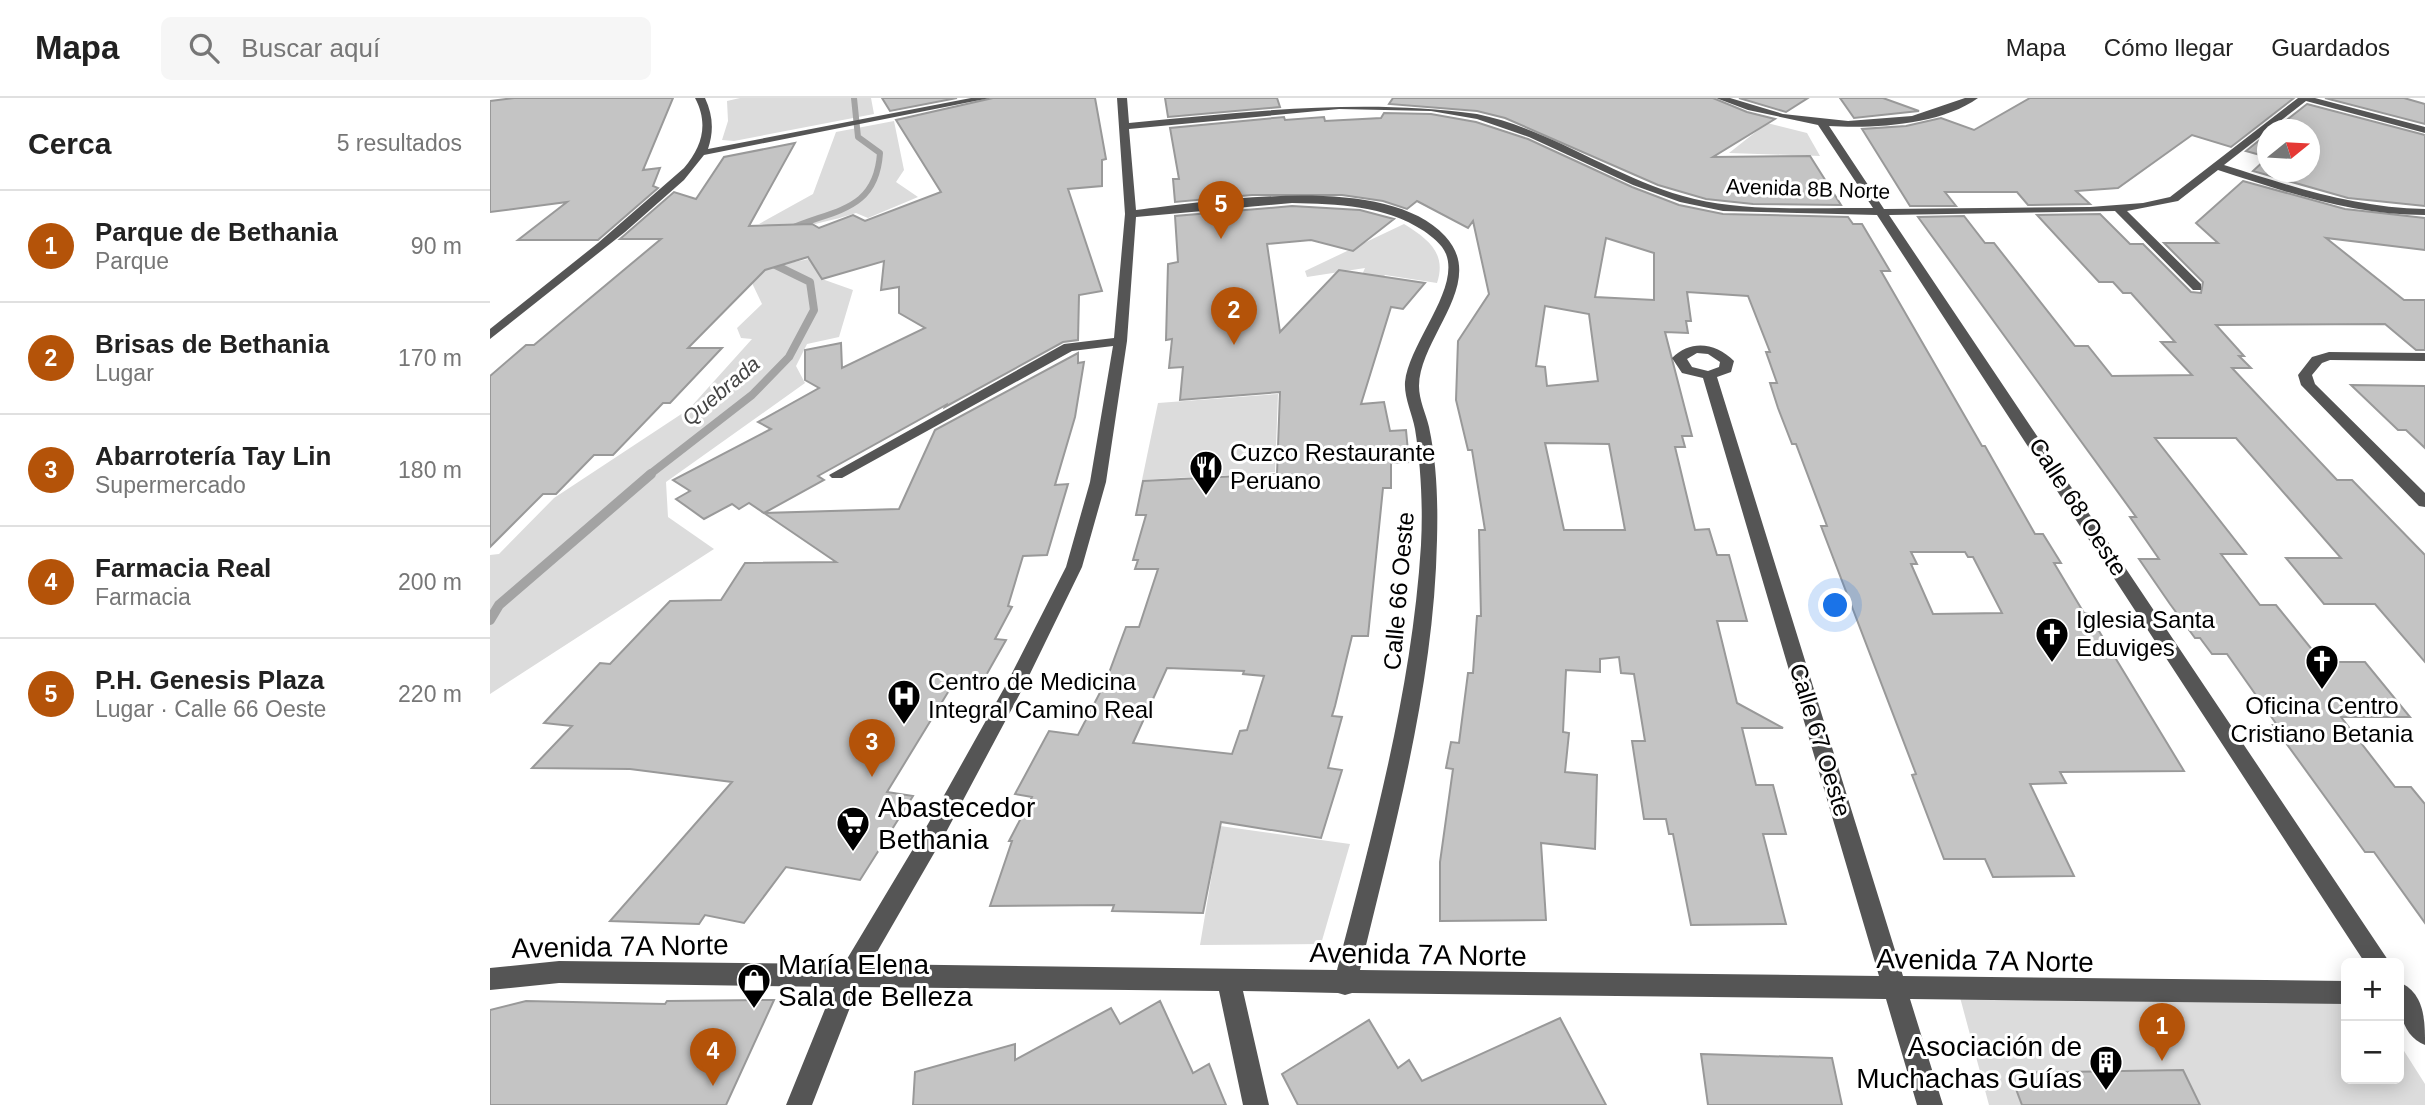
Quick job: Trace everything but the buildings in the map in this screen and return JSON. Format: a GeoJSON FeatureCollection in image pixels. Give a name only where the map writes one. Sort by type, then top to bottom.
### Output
{"type":"FeatureCollection","features":[{"type":"Feature","properties":{"kind":"street"},"geometry":{"type":"LineString","coordinates":[[490,335],[655,200],[701,153],[708,124],[706,107],[700,98]]}},
{"type":"Feature","properties":{"kind":"street"},"geometry":{"type":"LineString","coordinates":[[701,153],[985,98]]}},
{"type":"Feature","properties":{"kind":"street"},"geometry":{"type":"LineString","coordinates":[[799,1105],[849,976],[996,721],[1074,568],[1098,482],[1120,341],[1131,214],[1122,98]]}},
{"type":"Feature","properties":{"kind":"street"},"geometry":{"type":"LineString","coordinates":[[1721,98],[1769,114],[1822,123],[1889,122],[1929,118],[1973,98]]}},
{"type":"Feature","properties":{"kind":"street"},"geometry":{"type":"LineString","coordinates":[[2304,98],[2425,130]]}},
{"type":"Feature","properties":{"kind":"street","name":"Avenida 8B Norte"},"geometry":{"type":"LineString","coordinates":[[1126,126],[1339,106],[1431,108],[1479,117],[1532,135],[1637,183],[1680,199],[1723,208],[1883,212],[2119,209],[2174,199],[2304,98]]}},
{"type":"Feature","properties":{"kind":"street","name":"Calle 68 Oeste"},"geometry":{"type":"LineString","coordinates":[[1822,123],[2375,958]]}},
{"type":"Feature","properties":{"kind":"street"},"geometry":{"type":"LineString","coordinates":[[2216,166],[2330,202],[2371,209],[2425,212]]}},
{"type":"Feature","properties":{"kind":"street","name":"Calle 66 Oeste"},"geometry":{"type":"LineString","coordinates":[[1131,214],[1284,200],[1349,201],[1416,220],[1440,236],[1452,251],[1457,265],[1455,284],[1421,342],[1412,386],[1421,423],[1430,494],[1423,624],[1406,728],[1345,984]]}},
{"type":"Feature","properties":{"kind":"street"},"geometry":{"type":"LineString","coordinates":[[2119,209],[2197,287]]}},
{"type":"Feature","properties":{"kind":"street"},"geometry":{"type":"LineString","coordinates":[[838,475],[1069,346],[1120,341]]}},
{"type":"Feature","properties":{"kind":"street"},"geometry":{"type":"LineString","coordinates":[[2425,357],[2329,356],[2317,360],[2305,375],[2308,385],[2425,502]]}},
{"type":"Feature","properties":{"kind":"street","name":"Calle 67 Oeste"},"geometry":{"type":"LineString","coordinates":[[1709,375],[1930,1105]]}},
{"type":"Feature","properties":{"kind":"street","name":"Avenida 7A Norte"},"geometry":{"type":"LineString","coordinates":[[490,979],[559,972],[1345,984],[2341,993]]}},
{"type":"Feature","properties":{"kind":"street"},"geometry":{"type":"LineString","coordinates":[[1229,981],[1256,1105]]}},
{"type":"Feature","properties":{"kind":"street"},"geometry":{"type":"LineString","coordinates":[[2404,1002],[2425,1033]]}},
{"type":"Feature","properties":{"kind":"shaded area"},"geometry":{"type":"Polygon","coordinates":[[[740,98],[871,98],[874,114],[734,141],[722,140],[728,121],[727,101],[740,98]]]}},
{"type":"Feature","properties":{"kind":"shaded area"},"geometry":{"type":"Polygon","coordinates":[[[894,121],[904,170],[896,182],[918,197],[868,218],[856,213],[803,227],[772,243],[784,264],[809,259],[822,279],[853,290],[839,337],[807,344],[796,366],[805,383],[666,482],[668,517],[714,549],[490,694],[490,555],[499,554],[554,498],[689,409],[752,339],[741,338],[737,328],[762,304],[752,283],[768,225],[759,224],[813,194],[836,132],[894,121]]]}},
{"type":"Feature","properties":{"kind":"shaded area"},"geometry":{"type":"Polygon","coordinates":[[[1767,123],[1807,133],[1820,156],[1729,153],[1767,123]]]}},
{"type":"Feature","properties":{"kind":"shaded area"},"geometry":{"type":"Polygon","coordinates":[[[1404,224],[1428,241],[1437,255],[1437,283],[1385,275],[1380,281],[1361,277],[1365,268],[1307,277],[1305,271],[1404,224]]]}},
{"type":"Feature","properties":{"kind":"shaded area"},"geometry":{"type":"Polygon","coordinates":[[[1278,394],[1275,472],[1142,480],[1158,403],[1278,394]]]}},
{"type":"Feature","properties":{"kind":"shaded area"},"geometry":{"type":"Polygon","coordinates":[[[1220,826],[1350,844],[1321,944],[1200,945],[1220,826]]]}},
{"type":"Feature","properties":{"kind":"shaded area"},"geometry":{"type":"Polygon","coordinates":[[[1958,990],[2341,993],[2341,1084],[2404,1084],[2404,1051],[2425,1084],[2425,1105],[1989,1105],[1958,990]]]}},
{"type":"Feature","properties":{"kind":"waterway"},"geometry":{"type":"LineString","coordinates":[[787,230],[849,206],[861,198],[870,187],[877,173],[880,153],[858,137],[854,98]]}},
{"type":"Feature","properties":{"kind":"waterway","name":"Quebrada"},"geometry":{"type":"LineString","coordinates":[[766,261],[770,263]]}},
{"type":"Feature","properties":{"kind":"waterway","name":"Quebrada"},"geometry":{"type":"LineString","coordinates":[[649,475],[752,395],[789,357],[814,310],[810,282],[767,261]]}},
{"type":"Feature","properties":{"kind":"waterway","name":"Quebrada"},"geometry":{"type":"LineString","coordinates":[[490,620],[499,605],[651,474]]}},
{"type":"Feature","properties":{"kind":"place","name":"P.H. Genesis Plaza"},"geometry":{"type":"Point","coordinates":[1221,239]}},
{"type":"Feature","properties":{"kind":"place","name":"Brisas de Bethania"},"geometry":{"type":"Point","coordinates":[1234,345]}},
{"type":"Feature","properties":{"kind":"place","name":"Cuzco Restaurante Peruano"},"geometry":{"type":"Point","coordinates":[1206,497]}},
{"type":"Feature","properties":{"kind":"place","name":"Iglesia Santa Eduviges"},"geometry":{"type":"Point","coordinates":[2052,664]}},
{"type":"Feature","properties":{"kind":"place","name":"Oficina Centro Cristiano Betania"},"geometry":{"type":"Point","coordinates":[2322,691]}},
{"type":"Feature","properties":{"kind":"place","name":"Centro de Medicina Integral Camino Real"},"geometry":{"type":"Point","coordinates":[904,726]}},
{"type":"Feature","properties":{"kind":"place","name":"Abarrotería Tay Lin"},"geometry":{"type":"Point","coordinates":[872,777]}},
{"type":"Feature","properties":{"kind":"place","name":"Abastecedor Bethania"},"geometry":{"type":"Point","coordinates":[853,853]}},
{"type":"Feature","properties":{"kind":"place","name":"María Elena Sala de Belleza"},"geometry":{"type":"Point","coordinates":[754,1010]}},
{"type":"Feature","properties":{"kind":"place","name":"Parque de Bethania"},"geometry":{"type":"Point","coordinates":[2162,1061]}},
{"type":"Feature","properties":{"kind":"place","name":"Farmacia Real"},"geometry":{"type":"Point","coordinates":[713,1086]}},
{"type":"Feature","properties":{"kind":"place","name":"Asociación de Muchachas Guías"},"geometry":{"type":"Point","coordinates":[2106,1092]}}]}
